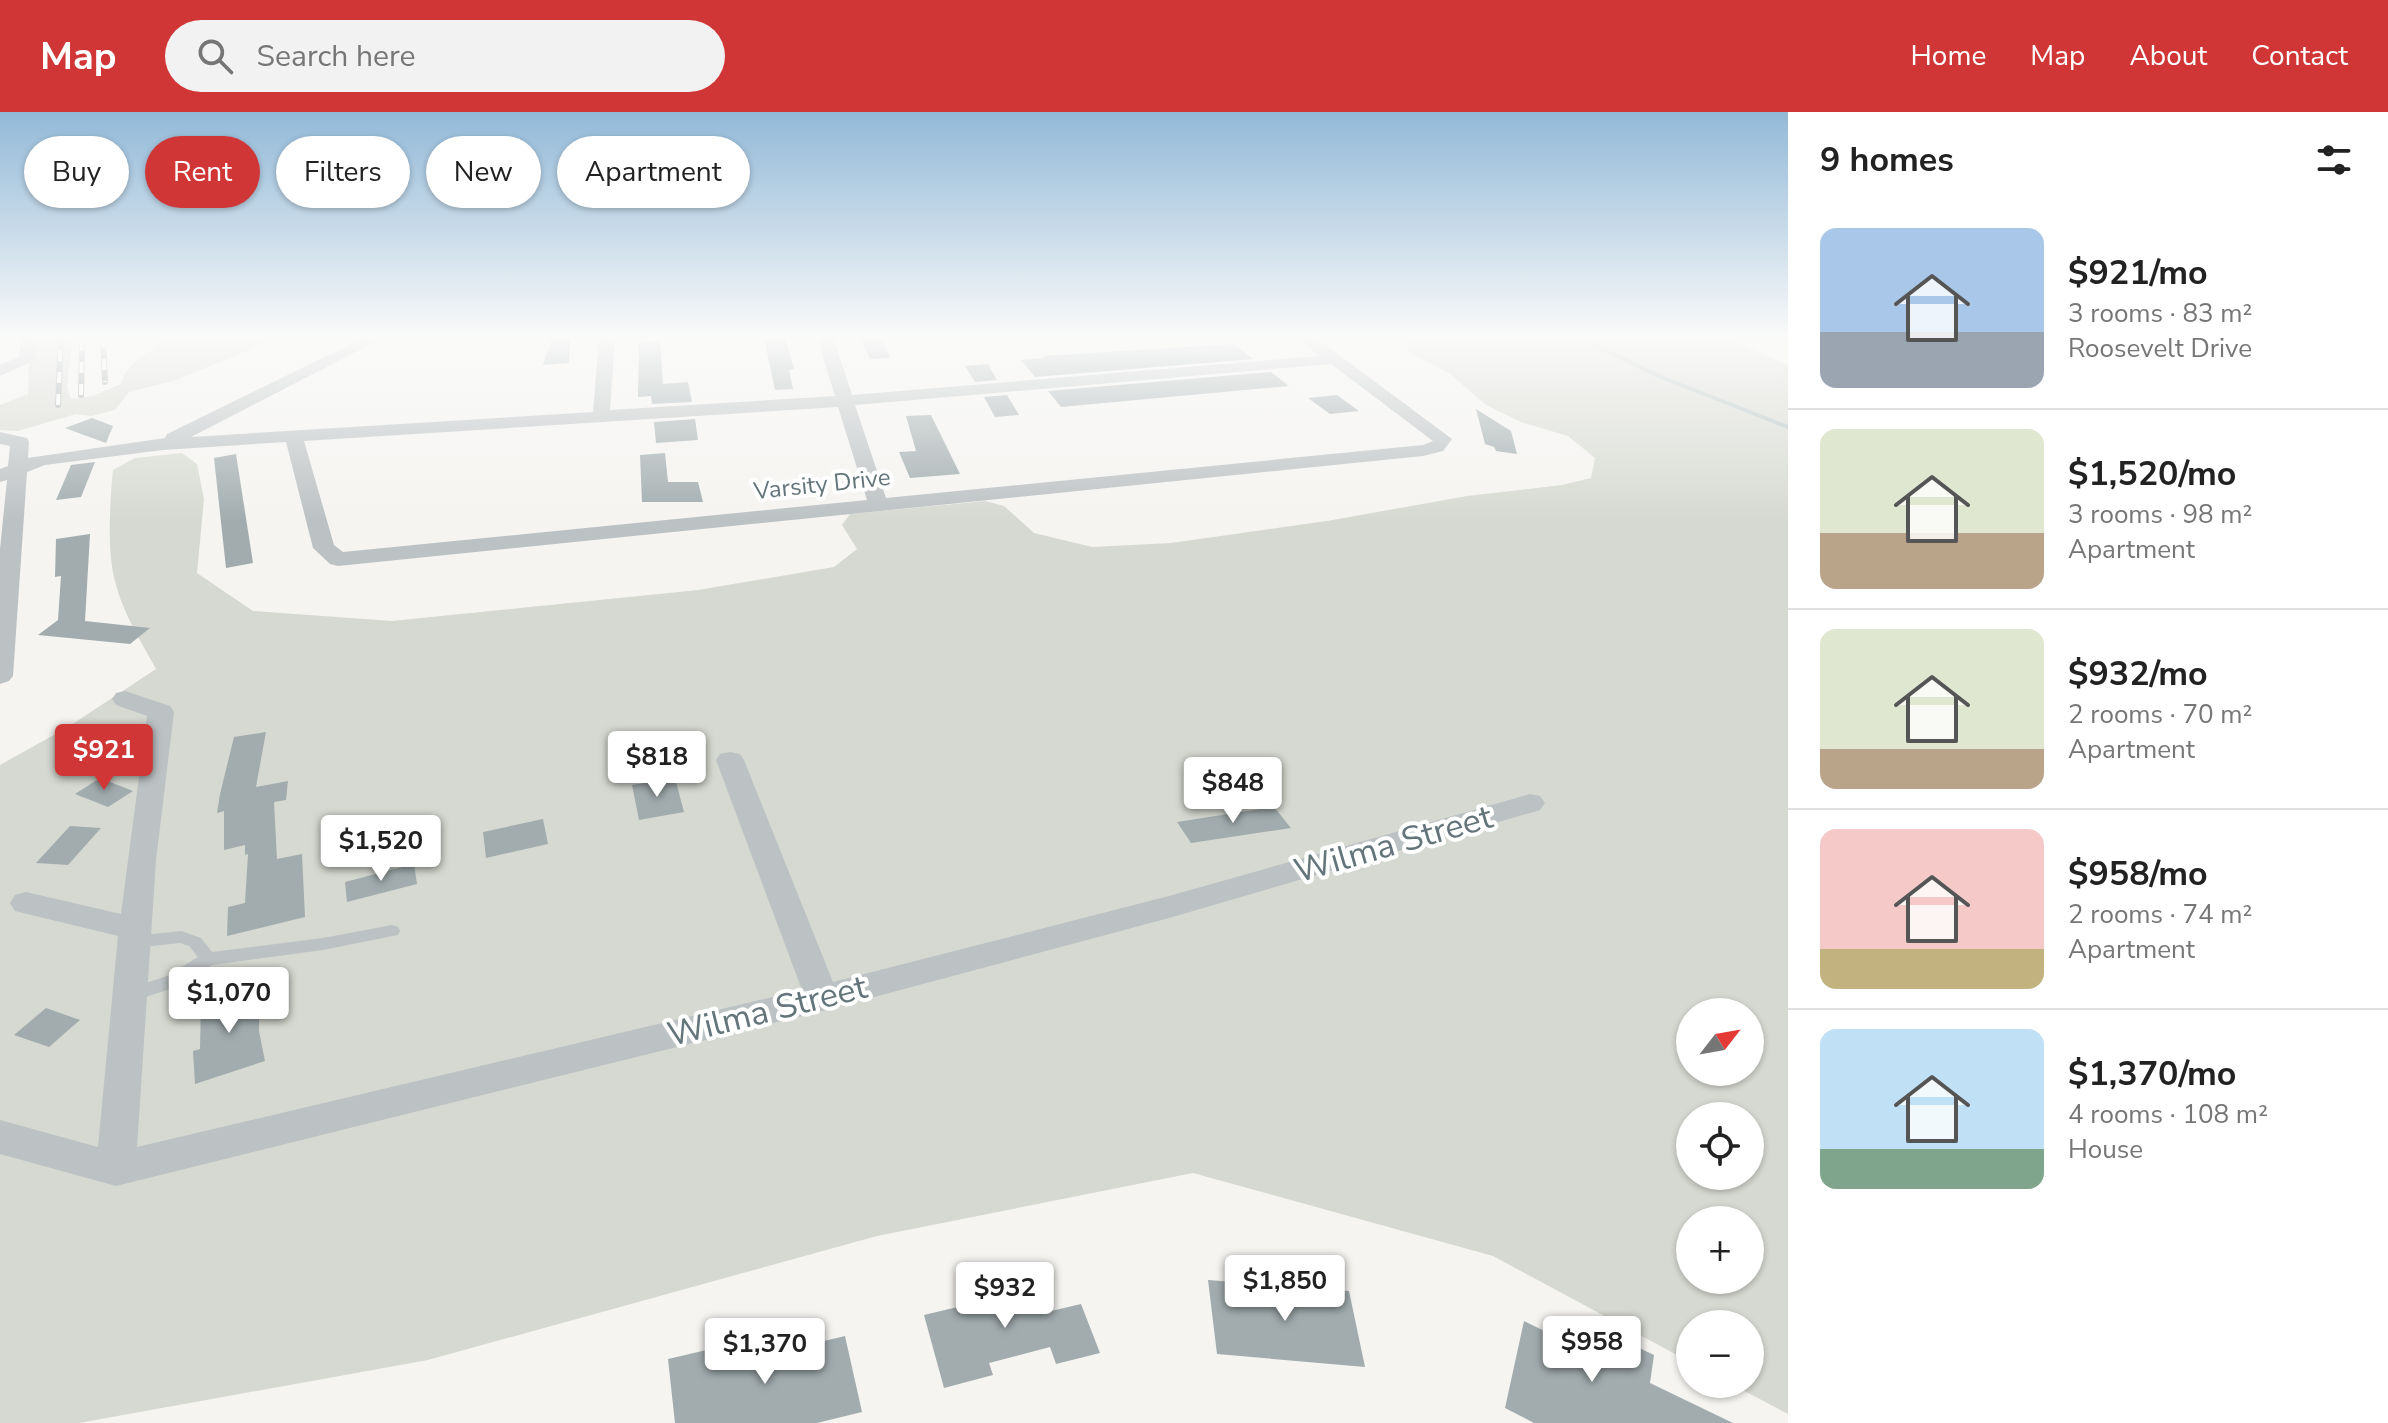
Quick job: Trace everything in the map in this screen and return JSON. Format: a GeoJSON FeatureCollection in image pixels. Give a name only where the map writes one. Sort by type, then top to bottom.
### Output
{"type":"FeatureCollection","features":[{"type":"Feature","properties":{"kind":"street"},"geometry":{"type":"LineString","coordinates":[[163,444],[255,398]]}},
{"type":"Feature","properties":{"kind":"street"},"geometry":{"type":"LineString","coordinates":[[601,417],[602,398]]}},
{"type":"Feature","properties":{"kind":"street"},"geometry":{"type":"LineString","coordinates":[[9,472],[41,460],[163,444],[878,398]]}},
{"type":"Feature","properties":{"kind":"street","name":"Varsity Drive"},"geometry":{"type":"LineString","coordinates":[[294,436],[324,548],[338,559],[1415,451],[1443,443],[1443,439],[1388,398]]}},
{"type":"Feature","properties":{"kind":"street"},"geometry":{"type":"LineString","coordinates":[[845,401],[878,504]]}},
{"type":"Feature","properties":{"kind":"street"},"geometry":{"type":"LineString","coordinates":[[0,676],[10,440]]}},
{"type":"Feature","properties":{"kind":"street"},"geometry":{"type":"LineString","coordinates":[[116,1169],[141,860],[161,712],[125,699]]}},
{"type":"Feature","properties":{"kind":"street"},"geometry":{"type":"LineString","coordinates":[[730,760],[822,998]]}},
{"type":"Feature","properties":{"kind":"street","name":"Wilma Street"},"geometry":{"type":"LineString","coordinates":[[0,1137],[116,1169],[822,998],[1169,907],[1530,803]]}},
{"type":"Feature","properties":{"kind":"street"},"geometry":{"type":"LineString","coordinates":[[26,903],[136,936]]}},
{"type":"Feature","properties":{"kind":"lane"},"geometry":{"type":"LineString","coordinates":[[131,995],[173,981],[208,959],[283,948],[324,946],[392,931]]}},
{"type":"Feature","properties":{"kind":"lane"},"geometry":{"type":"LineString","coordinates":[[136,936],[181,937],[195,942],[208,959]]}},
{"type":"Feature","properties":{"kind":"shaded area"},"geometry":{"type":"Polygon","coordinates":[[[17,398],[124,398],[115,410],[91,416],[76,414],[18,431],[0,430],[0,405],[17,398]]]}},
{"type":"Feature","properties":{"kind":"shaded area"},"geometry":{"type":"Polygon","coordinates":[[[1478,398],[1788,398],[1788,1414],[1758,1398],[1764,1398],[1764,1310],[1676,1310],[1676,1354],[1493,1256],[1193,1173],[877,1236],[428,1360],[79,1423],[0,1423],[0,765],[68,727],[156,669],[126,613],[114,577],[110,538],[113,470],[135,458],[182,453],[197,464],[204,499],[197,573],[253,611],[392,621],[698,590],[834,567],[857,549],[842,525],[850,514],[985,501],[1004,506],[1034,533],[1092,547],[1171,543],[1327,521],[1467,496],[1562,485],[1591,478],[1595,458],[1568,436],[1521,422],[1478,398]]]}},
{"type":"Feature","properties":{"kind":"building"},"geometry":{"type":"Polygon","coordinates":[[[651,398],[691,398],[692,402],[652,404],[651,398]]]}},
{"type":"Feature","properties":{"kind":"building"},"geometry":{"type":"Polygon","coordinates":[[[985,398],[1009,398],[1019,415],[995,417],[985,398]]]}},
{"type":"Feature","properties":{"kind":"building"},"geometry":{"type":"Polygon","coordinates":[[[1054,398],[1157,398],[1061,407],[1054,398]]]}},
{"type":"Feature","properties":{"kind":"building"},"geometry":{"type":"Polygon","coordinates":[[[1308,398],[1341,398],[1359,411],[1330,414],[1308,398]]]}},
{"type":"Feature","properties":{"kind":"building"},"geometry":{"type":"Polygon","coordinates":[[[1476,409],[1511,431],[1517,454],[1496,451],[1485,444],[1476,409]]]}},
{"type":"Feature","properties":{"kind":"building"},"geometry":{"type":"Polygon","coordinates":[[[931,415],[960,474],[910,478],[899,452],[916,451],[906,416],[931,415]]]}},
{"type":"Feature","properties":{"kind":"building"},"geometry":{"type":"Polygon","coordinates":[[[92,418],[113,426],[106,443],[65,428],[92,418]]]}},
{"type":"Feature","properties":{"kind":"building"},"geometry":{"type":"Polygon","coordinates":[[[695,419],[698,440],[656,443],[654,422],[695,419]]]}},
{"type":"Feature","properties":{"kind":"building"},"geometry":{"type":"Polygon","coordinates":[[[665,453],[668,482],[698,482],[703,502],[642,502],[640,455],[665,453]]]}},
{"type":"Feature","properties":{"kind":"building"},"geometry":{"type":"Polygon","coordinates":[[[236,454],[253,563],[226,568],[214,458],[236,454]]]}},
{"type":"Feature","properties":{"kind":"building"},"geometry":{"type":"Polygon","coordinates":[[[95,462],[81,497],[56,500],[71,465],[95,462]]]}},
{"type":"Feature","properties":{"kind":"building"},"geometry":{"type":"Polygon","coordinates":[[[90,534],[85,621],[150,628],[130,644],[38,635],[58,620],[61,576],[55,577],[56,539],[90,534]]]}},
{"type":"Feature","properties":{"kind":"building"},"geometry":{"type":"Polygon","coordinates":[[[266,732],[256,787],[288,781],[286,800],[274,802],[277,859],[302,854],[305,917],[227,936],[228,907],[245,903],[248,854],[245,855],[245,845],[224,850],[224,811],[217,813],[220,794],[234,737],[266,732]]]}},
{"type":"Feature","properties":{"kind":"building"},"geometry":{"type":"Polygon","coordinates":[[[100,778],[133,791],[108,807],[75,794],[100,778]]]}},
{"type":"Feature","properties":{"kind":"building"},"geometry":{"type":"Polygon","coordinates":[[[675,778],[684,812],[639,820],[632,785],[675,778]]]}},
{"type":"Feature","properties":{"kind":"building"},"geometry":{"type":"Polygon","coordinates":[[[1274,807],[1291,828],[1191,843],[1177,822],[1274,807]]]}},
{"type":"Feature","properties":{"kind":"building"},"geometry":{"type":"Polygon","coordinates":[[[543,819],[548,844],[486,858],[483,832],[543,819]]]}},
{"type":"Feature","properties":{"kind":"building"},"geometry":{"type":"Polygon","coordinates":[[[70,826],[101,828],[68,865],[36,863],[70,826]]]}},
{"type":"Feature","properties":{"kind":"building"},"geometry":{"type":"Polygon","coordinates":[[[414,864],[417,884],[347,902],[345,882],[414,864]]]}},
{"type":"Feature","properties":{"kind":"building"},"geometry":{"type":"Polygon","coordinates":[[[259,985],[259,1031],[265,1061],[195,1084],[193,1051],[200,1049],[201,1001],[259,985]]]}},
{"type":"Feature","properties":{"kind":"building"},"geometry":{"type":"Polygon","coordinates":[[[46,1008],[80,1020],[49,1047],[14,1035],[46,1008]]]}},
{"type":"Feature","properties":{"kind":"building"},"geometry":{"type":"Polygon","coordinates":[[[1032,1271],[1047,1312],[1081,1304],[1100,1353],[1056,1364],[1050,1347],[989,1363],[993,1375],[944,1388],[924,1315],[970,1304],[965,1288],[1032,1271]]]}},
{"type":"Feature","properties":{"kind":"building"},"geometry":{"type":"Polygon","coordinates":[[[1208,1280],[1349,1291],[1365,1367],[1217,1354],[1208,1280]]]}},
{"type":"Feature","properties":{"kind":"building"},"geometry":{"type":"Polygon","coordinates":[[[1524,1321],[1593,1355],[1597,1328],[1654,1355],[1650,1383],[1733,1423],[1534,1423],[1505,1408],[1524,1321]]]}},
{"type":"Feature","properties":{"kind":"building"},"geometry":{"type":"Polygon","coordinates":[[[845,1336],[862,1412],[817,1423],[675,1423],[668,1359],[728,1345],[731,1363],[845,1336]]]}},
{"type":"Feature","properties":{"kind":"waterway"},"geometry":{"type":"LineString","coordinates":[[1715,398],[1788,427]]}},
{"type":"Feature","properties":{"kind":"railway"},"geometry":{"type":"LineString","coordinates":[[58,398],[58,405]]}}]}
